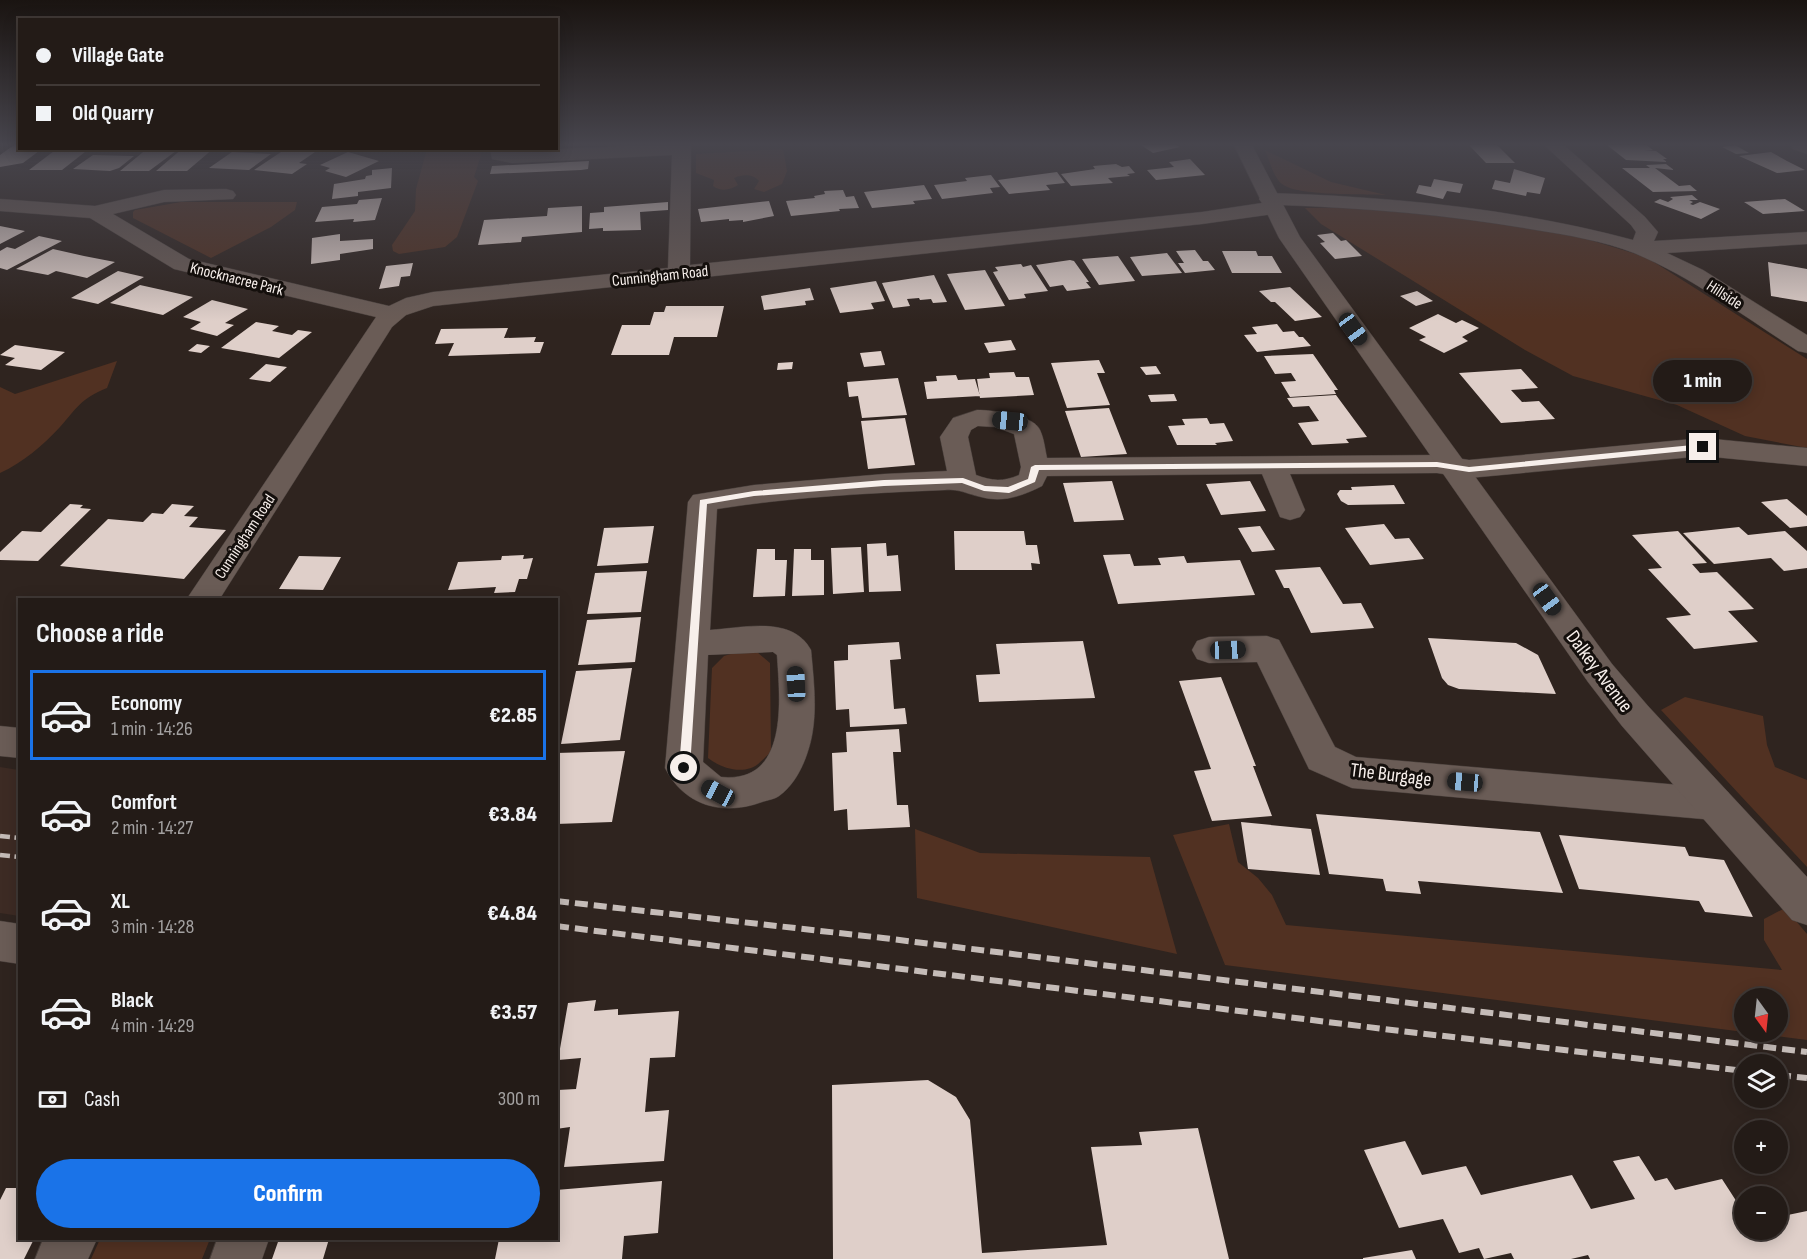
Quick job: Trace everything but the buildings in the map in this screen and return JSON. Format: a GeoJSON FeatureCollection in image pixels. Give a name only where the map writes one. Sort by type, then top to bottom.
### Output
{"type":"FeatureCollection","features":[{"type":"Feature","properties":{"kind":"street","name":"Knocknacree Park"},"geometry":{"type":"LineString","coordinates":[[0,205],[95,212],[131,204]]}},
{"type":"Feature","properties":{"kind":"street"},"geometry":{"type":"LineString","coordinates":[[679,273],[681,204]]}},
{"type":"Feature","properties":{"kind":"street","name":"Dalkey Avenue"},"geometry":{"type":"LineString","coordinates":[[1271,204],[1283,227],[1347,320],[1614,691],[1807,906]]}},
{"type":"Feature","properties":{"kind":"street","name":"Cunningham Road"},"geometry":{"type":"LineString","coordinates":[[203,598],[332,398],[390,313],[415,303],[1276,204]]}},
{"type":"Feature","properties":{"kind":"street","name":"Cunningham Road"},"geometry":{"type":"LineString","coordinates":[[1377,204],[1478,214],[1573,230],[1640,248]]}},
{"type":"Feature","properties":{"kind":"street"},"geometry":{"type":"LineString","coordinates":[[1619,204],[1647,232],[1640,248],[1807,238]]}},
{"type":"Feature","properties":{"kind":"street","name":"Knocknacree Park"},"geometry":{"type":"LineString","coordinates":[[95,212],[182,264],[215,274],[390,313]]}},
{"type":"Feature","properties":{"kind":"street","name":"Hillside"},"geometry":{"type":"LineString","coordinates":[[1640,248],[1695,274],[1807,346]]}},
{"type":"Feature","properties":{"kind":"street"},"geometry":{"type":"LineString","coordinates":[[692,643],[780,639],[794,650],[797,701],[790,758],[775,780],[759,790],[718,793],[707,788],[684,768],[692,643],[703,502],[754,494],[884,483],[963,480],[984,489],[1009,490],[1032,480],[1035,467],[1027,430],[1010,421],[982,418],[962,424],[954,436],[963,480]]}},
{"type":"Feature","properties":{"kind":"street"},"geometry":{"type":"LineString","coordinates":[[1035,467],[1437,464],[1469,469],[1703,447],[1807,457]]}},
{"type":"Feature","properties":{"kind":"street"},"geometry":{"type":"LineString","coordinates":[[1272,465],[1290,510]]}},
{"type":"Feature","properties":{"kind":"street","name":"The Burgage"},"geometry":{"type":"LineString","coordinates":[[1209,650],[1267,649],[1322,758],[1352,772],[1714,804]]}},
{"type":"Feature","properties":{"kind":"street"},"geometry":{"type":"LineString","coordinates":[[0,741],[18,743]]}},
{"type":"Feature","properties":{"kind":"street"},"geometry":{"type":"LineString","coordinates":[[0,941],[18,944]]}},
{"type":"Feature","properties":{"kind":"street"},"geometry":{"type":"LineString","coordinates":[[61,1259],[70,1240]]}},
{"type":"Feature","properties":{"kind":"street"},"geometry":{"type":"LineString","coordinates":[[236,1259],[243,1240]]}},
{"type":"Feature","properties":{"kind":"shaded area"},"geometry":{"type":"Polygon","coordinates":[[[171,204],[297,204],[295,210],[271,227],[211,258],[133,218],[135,210],[171,204]]]}},
{"type":"Feature","properties":{"kind":"shaded area"},"geometry":{"type":"Polygon","coordinates":[[[415,204],[469,204],[457,237],[445,247],[399,254],[393,251],[392,245],[415,211],[415,204]]]}},
{"type":"Feature","properties":{"kind":"shaded area"},"geometry":{"type":"Polygon","coordinates":[[[1356,207],[1498,222],[1580,237],[1646,257],[1807,359],[1807,448],[1745,436],[1677,405],[1573,376],[1525,350],[1321,224],[1305,208],[1356,207]]]}},
{"type":"Feature","properties":{"kind":"shaded area"},"geometry":{"type":"Polygon","coordinates":[[[117,361],[107,388],[80,404],[32,453],[0,473],[0,387],[15,394],[117,361]]]}},
{"type":"Feature","properties":{"kind":"shaded area"},"geometry":{"type":"Polygon","coordinates":[[[743,650],[757,652],[770,663],[771,752],[754,767],[740,770],[723,766],[708,758],[712,668],[724,656],[743,650]]]}},
{"type":"Feature","properties":{"kind":"shaded area"},"geometry":{"type":"Polygon","coordinates":[[[1685,697],[1763,716],[1767,745],[1775,767],[1807,780],[1807,867],[1661,710],[1685,697]]]}},
{"type":"Feature","properties":{"kind":"shaded area"},"geometry":{"type":"Polygon","coordinates":[[[0,767],[18,770],[18,916],[0,913],[0,767]]]}},
{"type":"Feature","properties":{"kind":"shaded area"},"geometry":{"type":"Polygon","coordinates":[[[1229,824],[1238,862],[1258,878],[1272,895],[1286,925],[1782,970],[1764,940],[1764,919],[1785,908],[1807,934],[1807,1040],[1788,1038],[1788,988],[1734,988],[1734,1031],[1225,965],[1173,835],[1229,824]]]}},
{"type":"Feature","properties":{"kind":"shaded area"},"geometry":{"type":"Polygon","coordinates":[[[915,829],[980,853],[1150,857],[1177,954],[917,898],[915,829]]]}},
{"type":"Feature","properties":{"kind":"shaded area"},"geometry":{"type":"Polygon","coordinates":[[[100,1240],[210,1240],[202,1259],[91,1259],[100,1240]]]}},
{"type":"Feature","properties":{"kind":"railway"},"geometry":{"type":"LineString","coordinates":[[0,836],[18,838]]}},
{"type":"Feature","properties":{"kind":"railway"},"geometry":{"type":"LineString","coordinates":[[0,855],[18,857]]}},
{"type":"Feature","properties":{"kind":"railway"},"geometry":{"type":"LineString","coordinates":[[558,901],[883,938],[1807,1052]]}},
{"type":"Feature","properties":{"kind":"railway"},"geometry":{"type":"LineString","coordinates":[[558,926],[1392,1030],[1734,1070]]}},
{"type":"Feature","properties":{"kind":"railway"},"geometry":{"type":"LineString","coordinates":[[1788,1076],[1807,1078]]}},
{"type":"Feature","properties":{"kind":"route"},"geometry":{"type":"LineString","coordinates":[[684,768],[703,502],[754,494],[884,483],[963,480],[984,489],[1009,490],[1032,480],[1035,467],[1437,464],[1469,469],[1703,447]]}}]}
